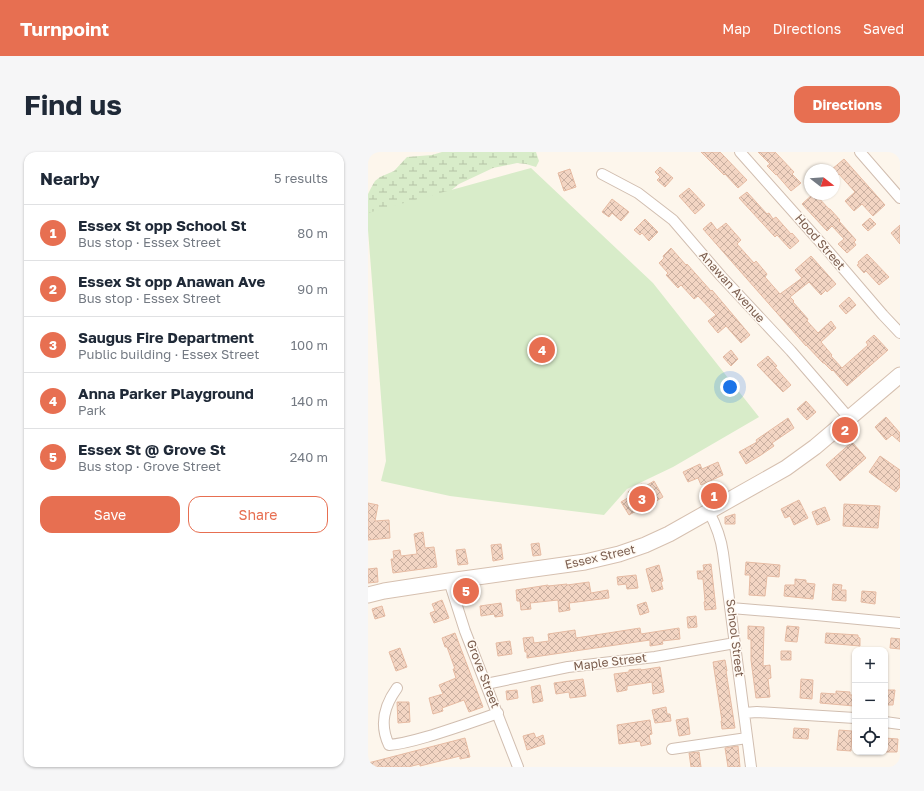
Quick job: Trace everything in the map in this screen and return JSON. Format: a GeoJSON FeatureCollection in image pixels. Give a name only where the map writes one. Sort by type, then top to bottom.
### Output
{"type":"FeatureCollection","features":[{"type":"Feature","properties":{"kind":"main road","name":"Essex Street"},"geometry":{"type":"LineString","coordinates":[[368,595],[384,591],[450,581],[586,562],[639,548],[709,512],[795,462],[815,447],[900,374]]}},
{"type":"Feature","properties":{"kind":"street","name":"Hood Street"},"geometry":{"type":"LineString","coordinates":[[740,152],[900,333]]}},
{"type":"Feature","properties":{"kind":"street"},"geometry":{"type":"LineString","coordinates":[[860,152],[900,198]]}},
{"type":"Feature","properties":{"kind":"street","name":"Anawan Avenue"},"geometry":{"type":"LineString","coordinates":[[602,174],[638,193],[674,220],[721,276],[849,418]]}},
{"type":"Feature","properties":{"kind":"street","name":"School Street"},"geometry":{"type":"LineString","coordinates":[[709,512],[717,528],[722,546],[751,767]]}},
{"type":"Feature","properties":{"kind":"street","name":"Grove Street"},"geometry":{"type":"LineString","coordinates":[[450,581],[466,631],[518,767]]}},
{"type":"Feature","properties":{"kind":"street"},"geometry":{"type":"LineString","coordinates":[[731,608],[900,623]]}},
{"type":"Feature","properties":{"kind":"street","name":"Maple Street"},"geometry":{"type":"LineString","coordinates":[[486,684],[568,667],[655,657],[735,643]]}},
{"type":"Feature","properties":{"kind":"street"},"geometry":{"type":"LineString","coordinates":[[397,688],[385,709],[383,731],[388,745],[398,745],[464,726],[498,713]]}},
{"type":"Feature","properties":{"kind":"street"},"geometry":{"type":"LineString","coordinates":[[744,713],[756,712],[852,718]]}},
{"type":"Feature","properties":{"kind":"street"},"geometry":{"type":"LineString","coordinates":[[888,722],[900,724]]}},
{"type":"Feature","properties":{"kind":"street"},"geometry":{"type":"LineString","coordinates":[[672,749],[747,738]]}},
{"type":"Feature","properties":{"kind":"green space"},"geometry":{"type":"Polygon","coordinates":[[[442,152],[536,152],[539,161],[536,167],[517,163],[493,168],[459,184],[449,192],[368,223],[368,194],[375,181],[380,177],[394,171],[407,157],[432,155],[442,152]]]}},
{"type":"Feature","properties":{"kind":"green space"},"geometry":{"type":"Polygon","coordinates":[[[531,168],[653,283],[759,417],[673,467],[627,489],[604,515],[450,496],[381,481],[386,461],[368,230],[368,213],[531,168]]]}},
{"type":"Feature","properties":{"kind":"building"},"geometry":{"type":"Polygon","coordinates":[[[701,152],[720,152],[747,180],[738,188],[701,152]]]}},
{"type":"Feature","properties":{"kind":"building"},"geometry":{"type":"Polygon","coordinates":[[[758,152],[775,152],[794,172],[792,174],[801,183],[791,191],[767,166],[770,164],[758,152]]]}},
{"type":"Feature","properties":{"kind":"building"},"geometry":{"type":"Polygon","coordinates":[[[844,159],[885,205],[873,216],[862,204],[854,211],[845,201],[855,192],[840,175],[840,164],[838,164],[844,159]]]}},
{"type":"Feature","properties":{"kind":"building"},"geometry":{"type":"Polygon","coordinates":[[[660,167],[673,178],[665,187],[657,180],[660,177],[655,172],[660,167]]]}},
{"type":"Feature","properties":{"kind":"building"},"geometry":{"type":"Polygon","coordinates":[[[570,169],[576,187],[564,191],[558,173],[570,169]]]}},
{"type":"Feature","properties":{"kind":"building"},"geometry":{"type":"Polygon","coordinates":[[[689,188],[705,205],[695,214],[679,196],[689,188]]]}},
{"type":"Feature","properties":{"kind":"building"},"geometry":{"type":"Polygon","coordinates":[[[747,192],[767,214],[769,213],[773,219],[776,217],[799,241],[790,249],[777,235],[775,237],[739,198],[747,192]]]}},
{"type":"Feature","properties":{"kind":"building"},"geometry":{"type":"Polygon","coordinates":[[[612,199],[629,212],[621,221],[612,213],[609,217],[602,212],[612,199]]]}},
{"type":"Feature","properties":{"kind":"building"},"geometry":{"type":"Polygon","coordinates":[[[806,200],[821,200],[840,220],[839,221],[856,240],[854,242],[856,245],[847,253],[838,244],[844,239],[832,226],[827,231],[802,204],[806,200]]]}},
{"type":"Feature","properties":{"kind":"building"},"geometry":{"type":"Polygon","coordinates":[[[870,218],[876,224],[868,231],[862,225],[870,218]]]}},
{"type":"Feature","properties":{"kind":"building"},"geometry":{"type":"Polygon","coordinates":[[[645,219],[658,232],[649,241],[642,233],[640,235],[634,230],[645,219]]]}},
{"type":"Feature","properties":{"kind":"building"},"geometry":{"type":"Polygon","coordinates":[[[711,222],[717,230],[726,223],[741,240],[737,244],[754,263],[756,261],[767,274],[765,277],[780,294],[802,278],[795,270],[811,256],[836,284],[821,295],[809,282],[790,297],[808,319],[807,321],[818,333],[831,321],[836,328],[821,342],[842,368],[868,345],[866,342],[874,335],[888,350],[847,386],[833,370],[832,371],[823,363],[806,346],[703,229],[711,222]]]}},
{"type":"Feature","properties":{"kind":"building"},"geometry":{"type":"Polygon","coordinates":[[[900,225],[900,244],[891,233],[900,225]]]}},
{"type":"Feature","properties":{"kind":"building"},"geometry":{"type":"Polygon","coordinates":[[[671,248],[711,291],[712,290],[750,335],[741,343],[726,326],[718,333],[708,321],[716,315],[698,296],[694,299],[681,285],[678,288],[666,275],[668,273],[659,263],[664,258],[663,256],[671,248]]]}},
{"type":"Feature","properties":{"kind":"building"},"geometry":{"type":"Polygon","coordinates":[[[867,254],[889,277],[879,285],[866,271],[864,273],[857,265],[859,264],[858,262],[867,254]]]}},
{"type":"Feature","properties":{"kind":"building"},"geometry":{"type":"Polygon","coordinates":[[[849,297],[856,305],[846,314],[839,306],[849,297]]]}},
{"type":"Feature","properties":{"kind":"building"},"geometry":{"type":"Polygon","coordinates":[[[731,350],[738,359],[731,366],[723,357],[731,350]]]}},
{"type":"Feature","properties":{"kind":"building"},"geometry":{"type":"Polygon","coordinates":[[[768,356],[777,366],[775,367],[791,385],[783,392],[757,365],[768,356]]]}},
{"type":"Feature","properties":{"kind":"building"},"geometry":{"type":"Polygon","coordinates":[[[806,401],[816,412],[807,420],[797,409],[806,401]]]}},
{"type":"Feature","properties":{"kind":"building"},"geometry":{"type":"Polygon","coordinates":[[[886,417],[900,433],[900,442],[892,435],[886,440],[875,427],[886,417]]]}},
{"type":"Feature","properties":{"kind":"building"},"geometry":{"type":"Polygon","coordinates":[[[788,418],[794,428],[772,443],[774,446],[746,464],[739,452],[757,442],[756,440],[788,418]]]}},
{"type":"Feature","properties":{"kind":"building"},"geometry":{"type":"Polygon","coordinates":[[[852,442],[866,458],[840,481],[826,465],[852,442]]]}},
{"type":"Feature","properties":{"kind":"building"},"geometry":{"type":"Polygon","coordinates":[[[880,456],[900,470],[900,487],[896,492],[869,472],[880,456]]]}},
{"type":"Feature","properties":{"kind":"building"},"geometry":{"type":"Polygon","coordinates":[[[718,462],[723,475],[701,485],[698,478],[688,482],[683,472],[700,464],[702,469],[718,462]]]}},
{"type":"Feature","properties":{"kind":"building"},"geometry":{"type":"Polygon","coordinates":[[[654,481],[663,497],[653,503],[654,505],[640,513],[638,510],[629,515],[621,502],[631,496],[628,492],[642,484],[644,487],[654,481]]]}},
{"type":"Feature","properties":{"kind":"building"},"geometry":{"type":"Polygon","coordinates":[[[799,500],[808,518],[794,525],[790,516],[785,518],[781,509],[799,500]]]}},
{"type":"Feature","properties":{"kind":"building"},"geometry":{"type":"Polygon","coordinates":[[[368,503],[378,505],[375,521],[389,520],[390,538],[368,540],[368,503]]]}},
{"type":"Feature","properties":{"kind":"building"},"geometry":{"type":"Polygon","coordinates":[[[844,504],[880,506],[878,528],[843,526],[844,504]]]}},
{"type":"Feature","properties":{"kind":"building"},"geometry":{"type":"Polygon","coordinates":[[[825,507],[830,520],[817,525],[812,512],[825,507]]]}},
{"type":"Feature","properties":{"kind":"building"},"geometry":{"type":"Polygon","coordinates":[[[735,514],[735,524],[725,524],[725,517],[735,514]]]}},
{"type":"Feature","properties":{"kind":"building"},"geometry":{"type":"Polygon","coordinates":[[[423,532],[425,548],[434,547],[437,567],[393,573],[391,559],[394,559],[393,551],[400,550],[401,556],[417,554],[414,534],[423,532]]]}},
{"type":"Feature","properties":{"kind":"building"},"geometry":{"type":"Polygon","coordinates":[[[539,543],[541,555],[533,556],[531,544],[539,543]]]}},
{"type":"Feature","properties":{"kind":"building"},"geometry":{"type":"Polygon","coordinates":[[[501,544],[503,559],[493,561],[491,545],[501,544]]]}},
{"type":"Feature","properties":{"kind":"building"},"geometry":{"type":"Polygon","coordinates":[[[465,549],[468,564],[458,565],[456,550],[465,549]]]}},
{"type":"Feature","properties":{"kind":"building"},"geometry":{"type":"Polygon","coordinates":[[[746,562],[780,565],[779,577],[767,576],[765,596],[749,595],[750,575],[745,575],[746,562]]]}},
{"type":"Feature","properties":{"kind":"building"},"geometry":{"type":"Polygon","coordinates":[[[711,564],[716,609],[705,610],[703,579],[698,579],[697,571],[704,571],[703,565],[711,564]]]}},
{"type":"Feature","properties":{"kind":"building"},"geometry":{"type":"Polygon","coordinates":[[[659,565],[663,581],[661,582],[663,589],[652,592],[646,569],[659,565]]]}},
{"type":"Feature","properties":{"kind":"building"},"geometry":{"type":"Polygon","coordinates":[[[377,568],[378,582],[368,583],[368,569],[377,568]]]}},
{"type":"Feature","properties":{"kind":"building"},"geometry":{"type":"Polygon","coordinates":[[[636,575],[638,588],[627,589],[626,584],[618,585],[617,577],[636,575]]]}},
{"type":"Feature","properties":{"kind":"building"},"geometry":{"type":"Polygon","coordinates":[[[795,579],[806,580],[806,583],[815,584],[813,599],[784,596],[785,585],[795,585],[795,579]]]}},
{"type":"Feature","properties":{"kind":"building"},"geometry":{"type":"Polygon","coordinates":[[[589,582],[591,593],[608,590],[609,598],[569,603],[570,610],[559,612],[558,600],[530,603],[531,609],[521,610],[520,601],[517,601],[516,590],[548,585],[567,585],[589,582]]]}},
{"type":"Feature","properties":{"kind":"building"},"geometry":{"type":"Polygon","coordinates":[[[833,584],[842,585],[841,590],[846,590],[846,601],[832,600],[833,584]]]}},
{"type":"Feature","properties":{"kind":"building"},"geometry":{"type":"Polygon","coordinates":[[[862,591],[876,592],[875,604],[861,602],[862,591]]]}},
{"type":"Feature","properties":{"kind":"building"},"geometry":{"type":"Polygon","coordinates":[[[442,600],[449,618],[434,623],[430,613],[435,611],[432,604],[442,600]]]}},
{"type":"Feature","properties":{"kind":"building"},"geometry":{"type":"Polygon","coordinates":[[[646,602],[649,612],[640,615],[637,605],[646,602]]]}},
{"type":"Feature","properties":{"kind":"building"},"geometry":{"type":"Polygon","coordinates":[[[501,603],[503,616],[495,617],[494,614],[481,616],[480,606],[501,603]]]}},
{"type":"Feature","properties":{"kind":"building"},"geometry":{"type":"Polygon","coordinates":[[[382,606],[385,616],[375,619],[372,609],[382,606]]]}},
{"type":"Feature","properties":{"kind":"building"},"geometry":{"type":"Polygon","coordinates":[[[696,616],[697,627],[688,628],[687,617],[696,616]]]}},
{"type":"Feature","properties":{"kind":"building"},"geometry":{"type":"Polygon","coordinates":[[[748,626],[764,627],[763,666],[770,665],[771,678],[768,679],[770,697],[756,698],[751,660],[751,639],[748,639],[748,626]]]}},
{"type":"Feature","properties":{"kind":"building"},"geometry":{"type":"Polygon","coordinates":[[[787,626],[799,627],[797,642],[785,641],[787,626]]]}},
{"type":"Feature","properties":{"kind":"building"},"geometry":{"type":"Polygon","coordinates":[[[640,628],[641,634],[679,628],[680,639],[662,641],[663,644],[650,646],[650,640],[527,658],[527,652],[525,652],[523,638],[533,637],[534,643],[549,641],[548,634],[575,630],[576,638],[640,628]]]}},
{"type":"Feature","properties":{"kind":"building"},"geometry":{"type":"Polygon","coordinates":[[[455,633],[483,707],[469,712],[464,700],[442,708],[443,711],[433,714],[429,698],[443,694],[439,685],[456,678],[453,669],[455,669],[442,638],[455,633]]]}},
{"type":"Feature","properties":{"kind":"building"},"geometry":{"type":"Polygon","coordinates":[[[826,633],[858,635],[860,638],[860,646],[825,643],[826,633]]]}},
{"type":"Feature","properties":{"kind":"building"},"geometry":{"type":"Polygon","coordinates":[[[891,638],[900,639],[900,649],[890,648],[891,638]]]}},
{"type":"Feature","properties":{"kind":"building"},"geometry":{"type":"Polygon","coordinates":[[[510,641],[512,654],[498,656],[496,643],[510,641]]]}},
{"type":"Feature","properties":{"kind":"building"},"geometry":{"type":"Polygon","coordinates":[[[400,648],[407,667],[396,671],[389,652],[400,648]]]}},
{"type":"Feature","properties":{"kind":"building"},"geometry":{"type":"Polygon","coordinates":[[[781,651],[791,651],[791,660],[781,660],[781,651]]]}},
{"type":"Feature","properties":{"kind":"building"},"geometry":{"type":"Polygon","coordinates":[[[725,660],[735,728],[722,729],[713,662],[725,660]]]}},
{"type":"Feature","properties":{"kind":"building"},"geometry":{"type":"Polygon","coordinates":[[[660,667],[664,692],[653,694],[652,682],[627,686],[627,690],[617,692],[614,674],[629,672],[629,670],[660,667]]]}},
{"type":"Feature","properties":{"kind":"building"},"geometry":{"type":"Polygon","coordinates":[[[583,679],[586,696],[570,698],[569,692],[556,694],[554,683],[583,679]]]}},
{"type":"Feature","properties":{"kind":"building"},"geometry":{"type":"Polygon","coordinates":[[[801,679],[813,680],[812,699],[800,698],[801,679]]]}},
{"type":"Feature","properties":{"kind":"building"},"geometry":{"type":"Polygon","coordinates":[[[540,685],[543,701],[533,703],[531,687],[540,685]]]}},
{"type":"Feature","properties":{"kind":"building"},"geometry":{"type":"Polygon","coordinates":[[[517,690],[518,698],[507,700],[506,691],[517,690]]]}},
{"type":"Feature","properties":{"kind":"building"},"geometry":{"type":"Polygon","coordinates":[[[888,690],[895,690],[893,705],[888,705],[888,690]]]}},
{"type":"Feature","properties":{"kind":"building"},"geometry":{"type":"Polygon","coordinates":[[[836,691],[850,692],[850,695],[852,695],[852,706],[820,703],[821,693],[836,694],[836,691]]]}},
{"type":"Feature","properties":{"kind":"building"},"geometry":{"type":"Polygon","coordinates":[[[397,702],[409,702],[410,722],[398,723],[397,702]]]}},
{"type":"Feature","properties":{"kind":"building"},"geometry":{"type":"Polygon","coordinates":[[[666,707],[667,714],[670,714],[671,721],[655,723],[652,710],[666,707]]]}},
{"type":"Feature","properties":{"kind":"building"},"geometry":{"type":"Polygon","coordinates":[[[688,718],[690,734],[679,736],[676,720],[688,718]]]}},
{"type":"Feature","properties":{"kind":"building"},"geometry":{"type":"Polygon","coordinates":[[[650,720],[652,734],[649,735],[651,744],[641,746],[640,741],[619,744],[617,725],[650,720]]]}},
{"type":"Feature","properties":{"kind":"building"},"geometry":{"type":"Polygon","coordinates":[[[794,728],[809,729],[808,739],[793,738],[794,728]]]}},
{"type":"Feature","properties":{"kind":"building"},"geometry":{"type":"Polygon","coordinates":[[[839,730],[852,731],[851,751],[837,750],[839,730]]]}},
{"type":"Feature","properties":{"kind":"building"},"geometry":{"type":"Polygon","coordinates":[[[534,733],[536,738],[543,735],[545,744],[527,750],[523,736],[534,733]]]}},
{"type":"Feature","properties":{"kind":"building"},"geometry":{"type":"Polygon","coordinates":[[[465,738],[470,757],[460,759],[460,756],[420,766],[420,764],[408,767],[368,767],[368,763],[465,738]]]}},
{"type":"Feature","properties":{"kind":"building"},"geometry":{"type":"Polygon","coordinates":[[[888,738],[898,739],[897,752],[888,752],[888,738]]]}},
{"type":"Feature","properties":{"kind":"building"},"geometry":{"type":"Polygon","coordinates":[[[738,746],[740,767],[728,767],[725,748],[738,746]]]}},
{"type":"Feature","properties":{"kind":"building"},"geometry":{"type":"Polygon","coordinates":[[[699,752],[701,767],[691,767],[689,753],[699,752]]]}},
{"type":"Feature","properties":{"kind":"place","name":"Anna Parker Playground"},"geometry":{"type":"Point","coordinates":[542,350]}},
{"type":"Feature","properties":{"kind":"place","name":"Essex St opp Anawan Ave"},"geometry":{"type":"Point","coordinates":[845,430]}},
{"type":"Feature","properties":{"kind":"place","name":"Essex St opp School St"},"geometry":{"type":"Point","coordinates":[714,496]}},
{"type":"Feature","properties":{"kind":"place","name":"Saugus Fire Department"},"geometry":{"type":"Point","coordinates":[642,499]}},
{"type":"Feature","properties":{"kind":"place","name":"Essex St @ Grove St"},"geometry":{"type":"Point","coordinates":[466,591]}}]}
